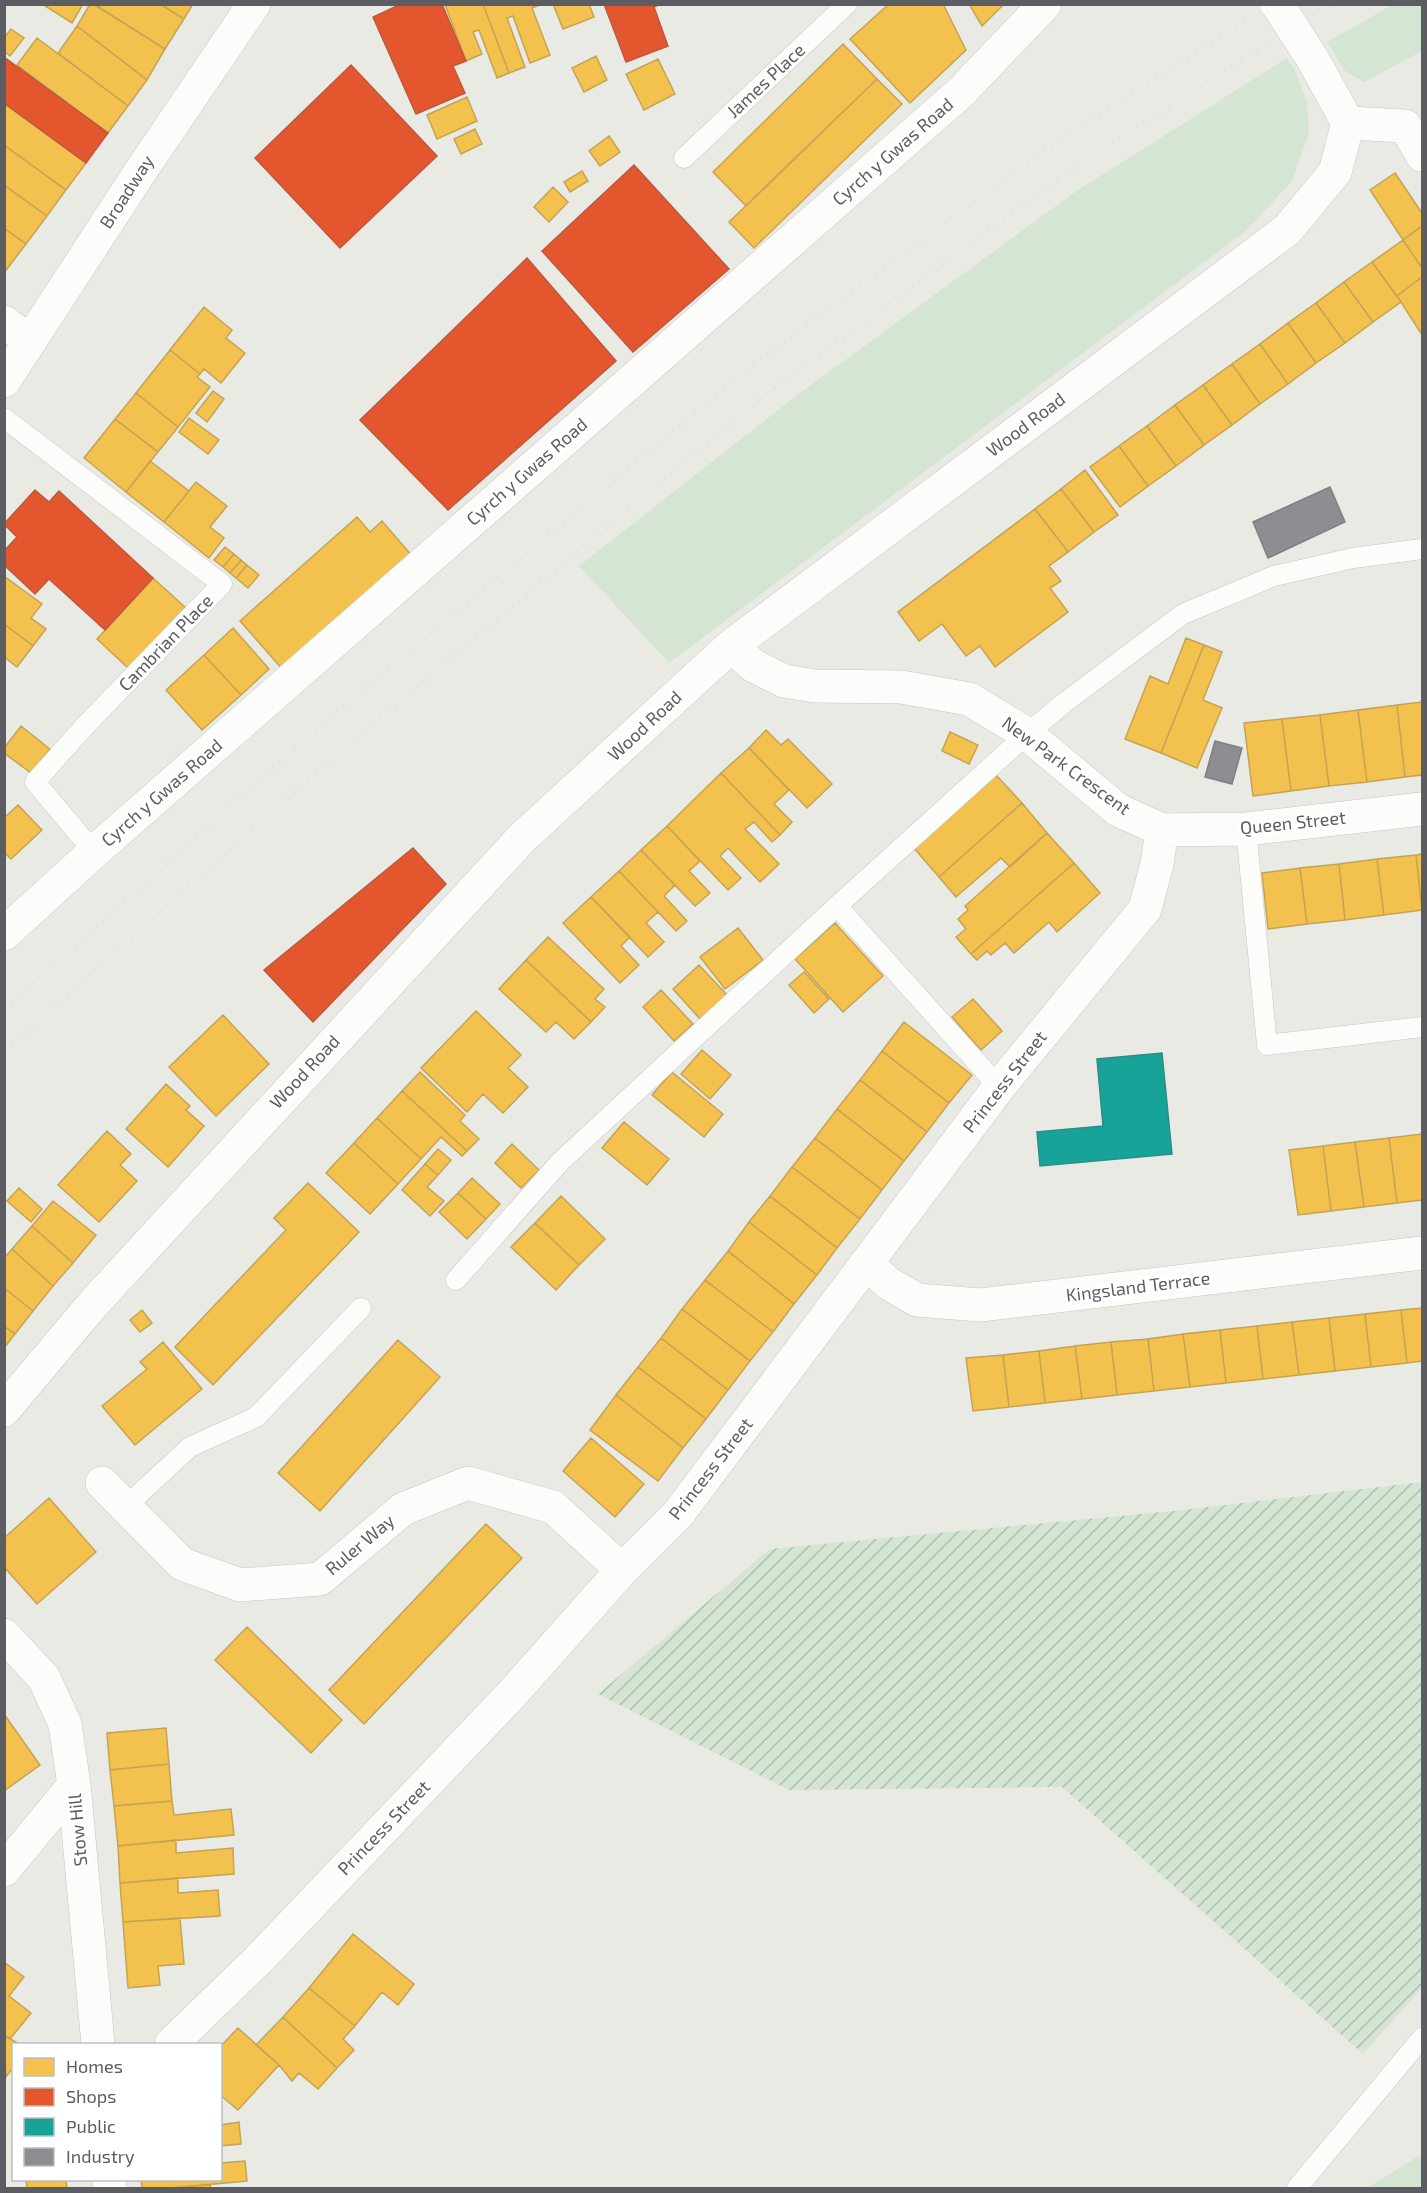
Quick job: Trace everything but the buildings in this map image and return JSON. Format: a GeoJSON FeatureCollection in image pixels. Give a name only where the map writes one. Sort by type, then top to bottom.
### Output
{"type":"FeatureCollection","features":[{"type":"Feature","properties":{"kind":"street","name":"Cyrch y Gwas Road"},"geometry":{"type":"LineString","coordinates":[[4,934],[94,852],[960,93],[1045,4]]}},
{"type":"Feature","properties":{"kind":"street"},"geometry":{"type":"LineString","coordinates":[[1277,4],[1312,58],[1347,123],[1405,126],[1422,155]]}},
{"type":"Feature","properties":{"kind":"street","name":"Broadway"},"geometry":{"type":"LineString","coordinates":[[4,381],[17,332],[140,172],[255,5]]}},
{"type":"Feature","properties":{"kind":"street","name":"Wood Road"},"geometry":{"type":"LineString","coordinates":[[4,1410],[93,1304],[522,838],[731,646],[1287,230],[1335,172],[1347,123]]}},
{"type":"Feature","properties":{"kind":"street","name":"New Park Crescent"},"geometry":{"type":"LineString","coordinates":[[731,646],[754,666],[784,681],[816,686],[901,687],[969,699],[1027,734],[1118,810],[1162,830]]}},
{"type":"Feature","properties":{"kind":"street","name":"Queen Street"},"geometry":{"type":"LineString","coordinates":[[1162,830],[1246,829],[1422,809]]}},
{"type":"Feature","properties":{"kind":"street","name":"Princess Street"},"geometry":{"type":"LineString","coordinates":[[172,2043],[258,1960],[502,1703],[622,1570],[678,1514],[999,1087],[1145,909],[1157,864],[1162,830]]}},
{"type":"Feature","properties":{"kind":"street","name":"Kingsland Terrace"},"geometry":{"type":"LineString","coordinates":[[866,1263],[888,1283],[917,1300],[980,1305],[1422,1253]]}},
{"type":"Feature","properties":{"kind":"street","name":"Ruler Way"},"geometry":{"type":"LineString","coordinates":[[102,1483],[182,1564],[240,1585],[320,1579],[403,1509],[468,1483],[553,1507],[622,1570]]}},
{"type":"Feature","properties":{"kind":"street","name":"Stow Hill"},"geometry":{"type":"LineString","coordinates":[[9,1647],[44,1678],[65,1724],[74,1785],[98,2043]]}},
{"type":"Feature","properties":{"kind":"street"},"geometry":{"type":"LineString","coordinates":[[4,1870],[74,1785]]}},
{"type":"Feature","properties":{"kind":"lane","name":"James Place"},"geometry":{"type":"LineString","coordinates":[[684,159],[847,4]]}},
{"type":"Feature","properties":{"kind":"lane","name":"Cambrian Place"},"geometry":{"type":"LineString","coordinates":[[4,418],[222,584],[84,727],[35,782],[94,852]]}},
{"type":"Feature","properties":{"kind":"lane"},"geometry":{"type":"LineString","coordinates":[[456,1280],[560,1162],[837,906],[1027,734],[1064,704],[1183,614],[1274,576],[1353,558],[1422,549]]}},
{"type":"Feature","properties":{"kind":"lane"},"geometry":{"type":"LineString","coordinates":[[1246,829],[1267,1045],[1422,1027]]}},
{"type":"Feature","properties":{"kind":"lane"},"geometry":{"type":"LineString","coordinates":[[837,906],[999,1087]]}},
{"type":"Feature","properties":{"kind":"lane"},"geometry":{"type":"LineString","coordinates":[[126,1506],[190,1447],[256,1417],[361,1308]]}},
{"type":"Feature","properties":{"kind":"lane"},"geometry":{"type":"LineString","coordinates":[[1297,2188],[1422,2037]]}},
{"type":"Feature","properties":{"kind":"green space"},"geometry":{"type":"Polygon","coordinates":[[[1394,4],[1422,5],[1422,51],[1364,82],[1345,71],[1327,42],[1394,4]]]}},
{"type":"Feature","properties":{"kind":"green space"},"geometry":{"type":"Polygon","coordinates":[[[1287,58],[1294,69],[1307,102],[1309,133],[1292,181],[1246,231],[669,663],[579,566],[796,396],[1075,192],[1287,58]]]}},
{"type":"Feature","properties":{"kind":"green space"},"geometry":{"type":"Polygon","coordinates":[[[1422,1482],[1422,1988],[1363,2054],[1062,1787],[789,1790],[598,1694],[770,1549],[1173,1511],[1422,1482]]]}},
{"type":"Feature","properties":{"kind":"green space"},"geometry":{"type":"Polygon","coordinates":[[[1422,2154],[1422,2188],[1367,2188],[1422,2154]]]}},
{"type":"Feature","properties":{"kind":"railway"},"geometry":{"type":"LineString","coordinates":[[4,1010],[318,728],[745,371],[1058,140],[1271,4]]}},
{"type":"Feature","properties":{"kind":"railway"},"geometry":{"type":"LineString","coordinates":[[4,1052],[339,752],[765,395],[1076,166],[1330,4]]}}]}
